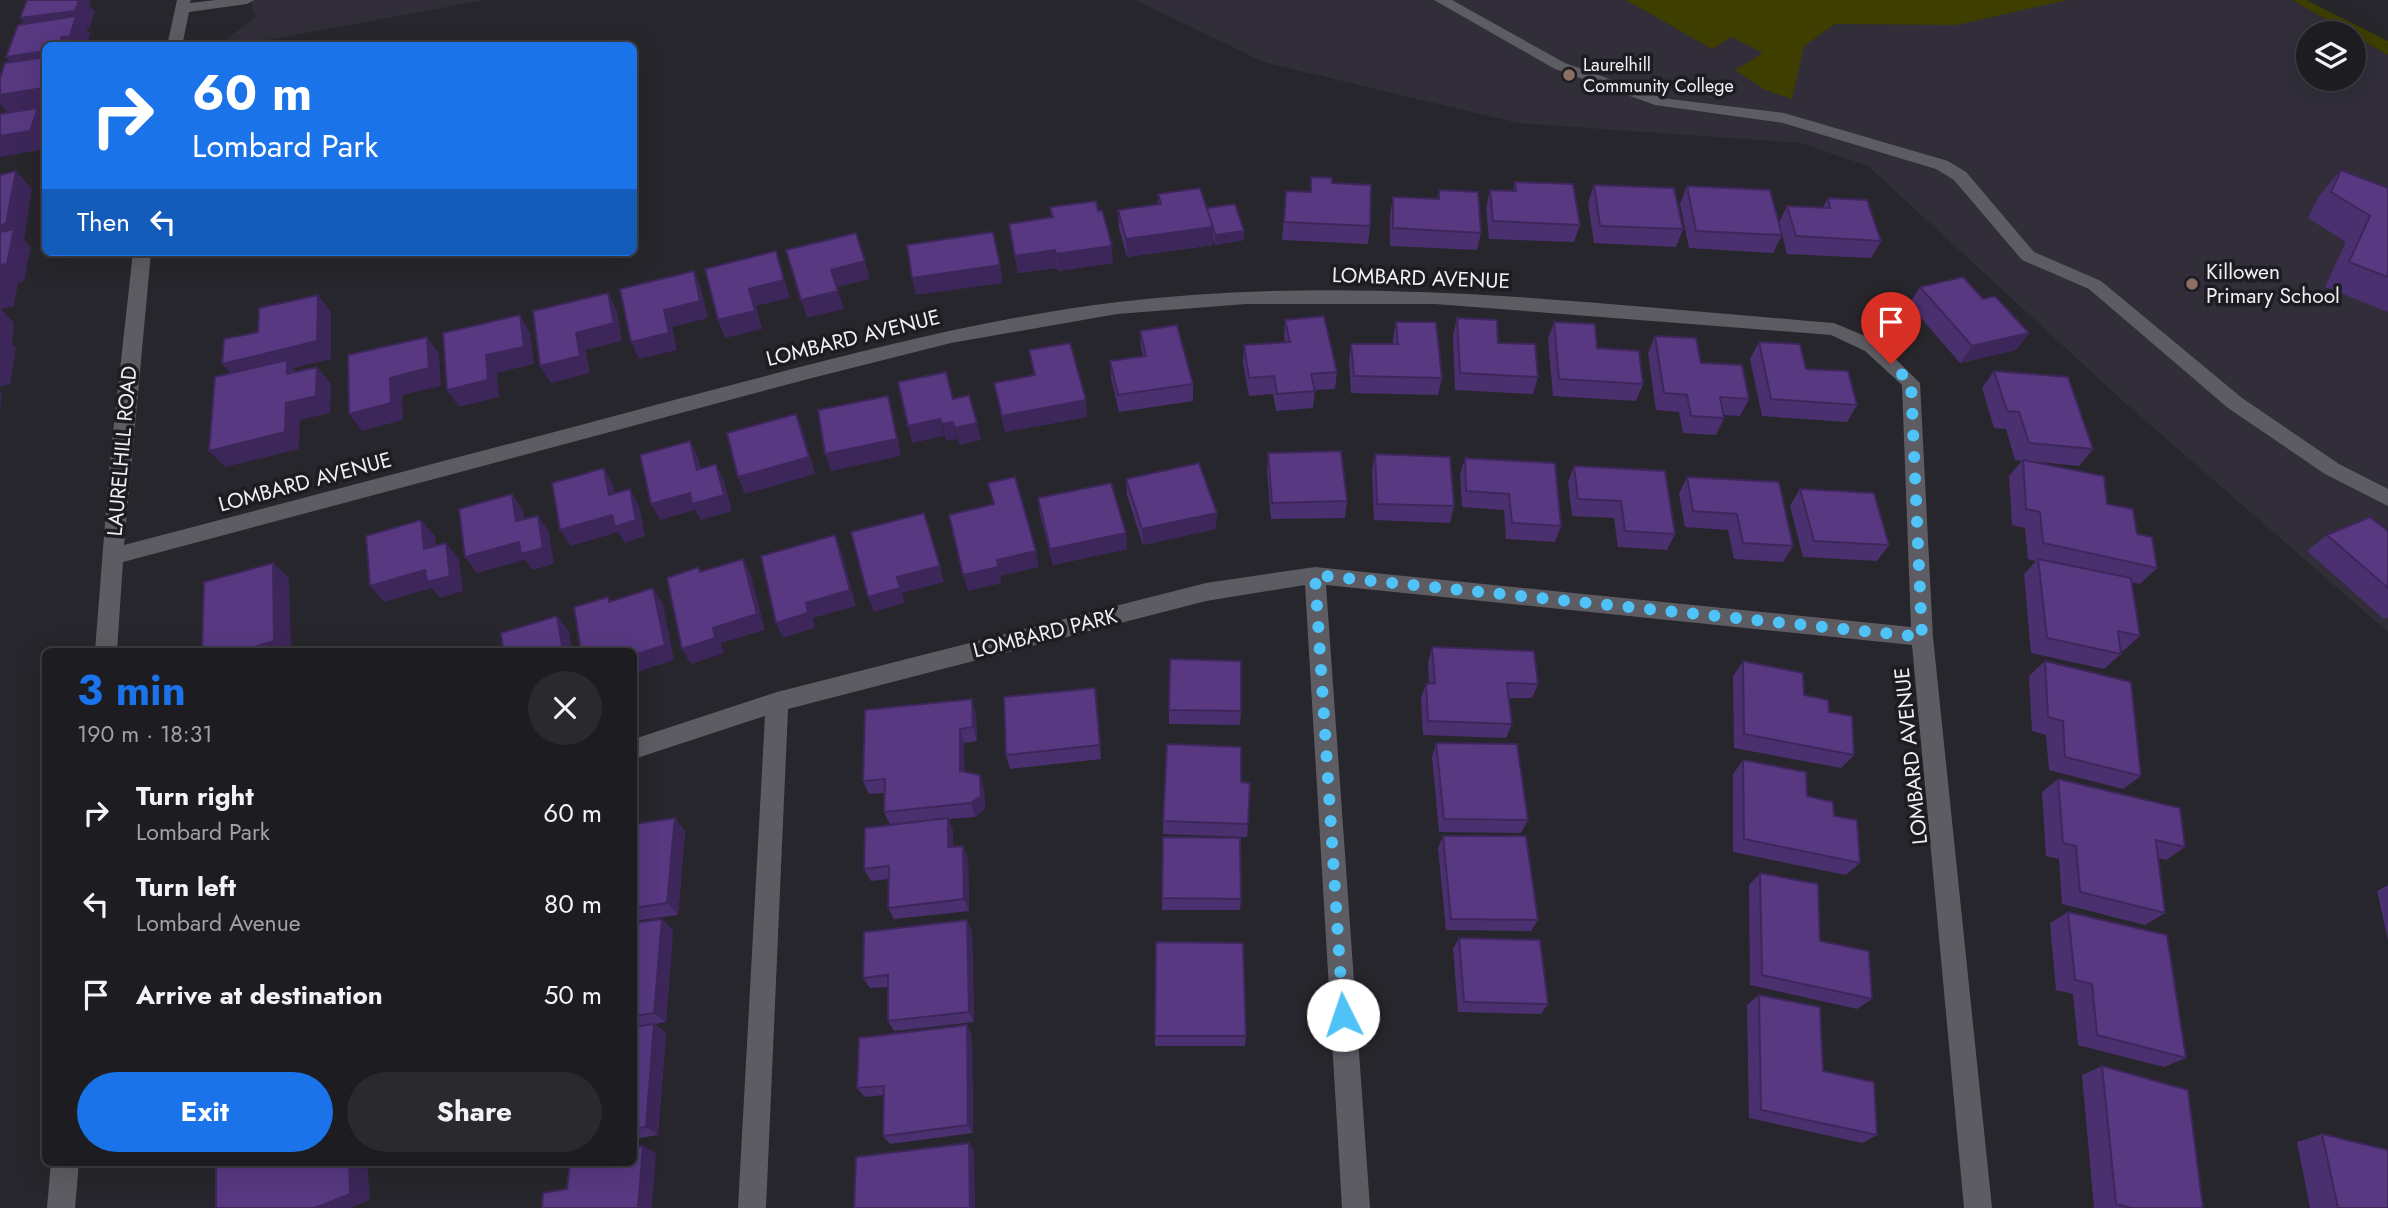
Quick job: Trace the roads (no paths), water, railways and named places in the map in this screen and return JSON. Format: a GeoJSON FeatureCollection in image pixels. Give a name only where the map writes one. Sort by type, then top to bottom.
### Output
{"type":"FeatureCollection","features":[{"type":"Feature","properties":{"kind":"street"},"geometry":{"type":"LineString","coordinates":[[175,42],[183,4],[247,0]]}},
{"type":"Feature","properties":{"kind":"street"},"geometry":{"type":"LineString","coordinates":[[1441,0],[1560,66],[1590,79],[1660,102],[1784,118],[1942,165],[1960,176],[2028,256],[2095,285],[2235,404],[2332,469],[2388,498]]}},
{"type":"Feature","properties":{"kind":"street","name":"LAURELHILL ROAD"},"geometry":{"type":"LineString","coordinates":[[106,648],[142,256]]}},
{"type":"Feature","properties":{"kind":"street","name":"LOMBARD AVENUE"},"geometry":{"type":"LineString","coordinates":[[113,556],[798,374],[951,337],[1117,308],[1246,298],[1435,298],[1834,329],[1871,346],[1911,383],[1922,637],[1978,1208]]}},
{"type":"Feature","properties":{"kind":"street"},"geometry":{"type":"LineString","coordinates":[[1315,575],[1356,1208]]}},
{"type":"Feature","properties":{"kind":"street","name":"LOMBARD PARK"},"geometry":{"type":"LineString","coordinates":[[637,748],[778,702],[1206,592],[1315,575],[1922,637]]}},
{"type":"Feature","properties":{"kind":"street"},"geometry":{"type":"LineString","coordinates":[[752,1208],[778,702]]}},
{"type":"Feature","properties":{"kind":"street"},"geometry":{"type":"LineString","coordinates":[[61,1208],[65,1166]]}},
{"type":"Feature","properties":{"kind":"place","name":"Laurelhill Community College"},"geometry":{"type":"Point","coordinates":[1569,75]}},
{"type":"Feature","properties":{"kind":"place","name":"Killowen Primary School"},"geometry":{"type":"Point","coordinates":[2192,284]}}]}
